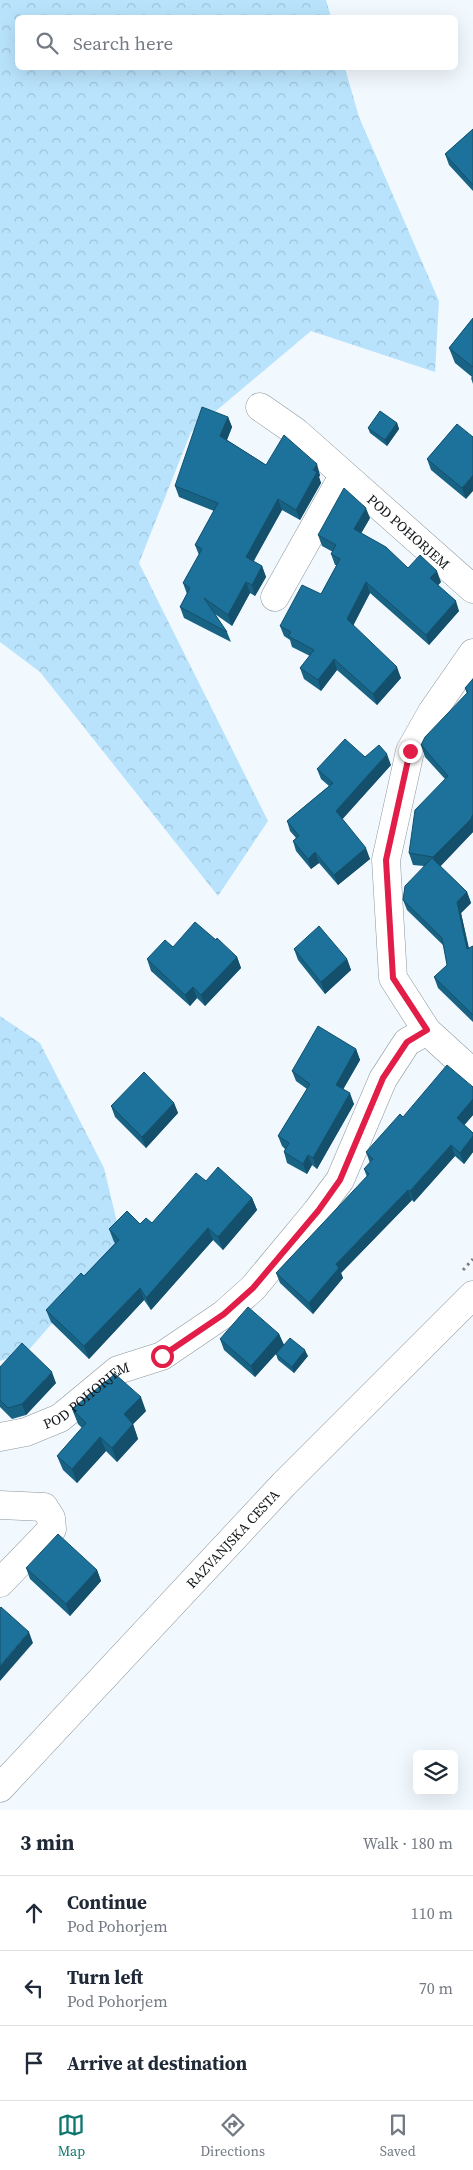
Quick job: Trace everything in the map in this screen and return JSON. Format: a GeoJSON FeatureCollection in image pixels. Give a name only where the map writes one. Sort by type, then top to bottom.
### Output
{"type":"FeatureCollection","features":[{"type":"Feature","properties":{"kind":"street","name":"POD POHORJEM"},"geometry":{"type":"LineString","coordinates":[[260,408],[296,432],[343,476],[473,589]]}},
{"type":"Feature","properties":{"kind":"street"},"geometry":{"type":"LineString","coordinates":[[275,597],[343,476]]}},
{"type":"Feature","properties":{"kind":"street"},"geometry":{"type":"LineString","coordinates":[[473,653],[432,712],[410,751],[386,860],[393,978],[427,1030],[473,1074]]}},
{"type":"Feature","properties":{"kind":"street","name":"POD POHORJEM"},"geometry":{"type":"LineString","coordinates":[[0,1437],[26,1432],[60,1418],[118,1370],[162,1356],[224,1314],[253,1288],[318,1211],[340,1180],[383,1078],[407,1042],[427,1030]]}},
{"type":"Feature","properties":{"kind":"street","name":"RAZVANJSKA CESTA"},"geometry":{"type":"LineString","coordinates":[[0,1788],[284,1484],[473,1294]]}},
{"type":"Feature","properties":{"kind":"street"},"geometry":{"type":"LineString","coordinates":[[0,1505],[44,1507],[51,1518],[52,1529],[0,1583]]}},
{"type":"Feature","properties":{"kind":"green space"},"geometry":{"type":"Polygon","coordinates":[[[0,0],[326,0],[330,15],[15,15],[15,70],[346,70],[359,117],[439,301],[435,372],[311,331],[191,432],[139,563],[268,821],[218,896],[40,672],[0,642],[0,0]]]}},
{"type":"Feature","properties":{"kind":"green space"},"geometry":{"type":"Polygon","coordinates":[[[0,1016],[40,1043],[104,1168],[122,1243],[27,1352],[0,1361],[0,1016]]]}},
{"type":"Feature","properties":{"kind":"building"},"geometry":{"type":"Polygon","coordinates":[[[473,129],[473,185],[445,154],[473,129]]]}},
{"type":"Feature","properties":{"kind":"building"},"geometry":{"type":"Polygon","coordinates":[[[473,318],[473,367],[449,348],[473,318]]]}},
{"type":"Feature","properties":{"kind":"building"},"geometry":{"type":"Polygon","coordinates":[[[202,407],[228,417],[220,436],[266,465],[284,435],[317,464],[313,470],[317,472],[296,510],[278,499],[246,557],[262,566],[252,585],[246,582],[228,615],[204,598],[227,632],[180,607],[190,588],[183,583],[202,549],[195,545],[218,503],[175,486],[202,407]]]}},
{"type":"Feature","properties":{"kind":"building"},"geometry":{"type":"Polygon","coordinates":[[[380,411],[397,423],[385,440],[368,428],[380,411]]]}},
{"type":"Feature","properties":{"kind":"building"},"geometry":{"type":"Polygon","coordinates":[[[457,424],[473,437],[473,475],[462,488],[427,459],[457,424]]]}},
{"type":"Feature","properties":{"kind":"building"},"geometry":{"type":"Polygon","coordinates":[[[344,488],[366,508],[354,529],[386,547],[408,568],[420,555],[437,571],[430,578],[456,601],[426,635],[366,582],[347,619],[397,667],[373,694],[334,659],[318,680],[300,668],[314,650],[288,636],[291,632],[280,626],[302,585],[321,594],[340,559],[331,554],[336,545],[318,535],[344,488]]]}},
{"type":"Feature","properties":{"kind":"building"},"geometry":{"type":"Polygon","coordinates":[[[473,679],[473,814],[471,819],[433,857],[409,853],[415,810],[448,776],[421,745],[425,737],[468,692],[465,688],[473,679]]]}},
{"type":"Feature","properties":{"kind":"building"},"geometry":{"type":"Polygon","coordinates":[[[345,739],[365,757],[379,745],[387,754],[336,811],[366,848],[334,875],[315,852],[308,859],[293,841],[299,836],[287,821],[333,783],[317,769],[345,739]]]}},
{"type":"Feature","properties":{"kind":"building"},"geometry":{"type":"Polygon","coordinates":[[[432,858],[467,892],[457,902],[467,949],[473,946],[473,1015],[434,977],[447,965],[442,938],[403,900],[405,886],[432,858]]]}},
{"type":"Feature","properties":{"kind":"building"},"geometry":{"type":"Polygon","coordinates":[[[195,922],[216,940],[217,938],[237,957],[201,995],[193,987],[185,995],[147,959],[165,940],[173,947],[195,922]]]}},
{"type":"Feature","properties":{"kind":"building"},"geometry":{"type":"Polygon","coordinates":[[[319,926],[347,959],[321,982],[294,949],[319,926]]]}},
{"type":"Feature","properties":{"kind":"building"},"geometry":{"type":"Polygon","coordinates":[[[318,1026],[356,1049],[336,1085],[350,1093],[313,1158],[308,1155],[303,1164],[284,1152],[289,1143],[278,1136],[310,1084],[292,1071],[318,1026]]]}},
{"type":"Feature","properties":{"kind":"building"},"geometry":{"type":"Polygon","coordinates":[[[447,1065],[473,1087],[473,1099],[457,1118],[473,1133],[473,1136],[460,1153],[451,1145],[410,1191],[408,1190],[336,1264],[339,1268],[309,1303],[276,1273],[369,1174],[364,1169],[373,1159],[366,1152],[400,1114],[403,1117],[447,1065]]]}},
{"type":"Feature","properties":{"kind":"building"},"geometry":{"type":"Polygon","coordinates":[[[144,1072],[174,1103],[142,1137],[111,1106],[144,1072]]]}},
{"type":"Feature","properties":{"kind":"building"},"geometry":{"type":"Polygon","coordinates":[[[218,1167],[252,1198],[218,1237],[208,1228],[146,1298],[140,1288],[84,1346],[46,1310],[81,1273],[84,1276],[119,1240],[109,1229],[127,1211],[140,1224],[146,1218],[152,1223],[196,1173],[206,1181],[218,1167]]]}},
{"type":"Feature","properties":{"kind":"building"},"geometry":{"type":"Polygon","coordinates":[[[248,1307],[279,1334],[251,1366],[220,1339],[248,1307]]]}},
{"type":"Feature","properties":{"kind":"building"},"geometry":{"type":"Polygon","coordinates":[[[290,1338],[305,1350],[292,1367],[276,1354],[290,1338]]]}},
{"type":"Feature","properties":{"kind":"building"},"geometry":{"type":"Polygon","coordinates":[[[22,1343],[52,1372],[22,1404],[8,1408],[0,1400],[0,1367],[22,1343]]]}},
{"type":"Feature","properties":{"kind":"building"},"geometry":{"type":"Polygon","coordinates":[[[115,1374],[141,1397],[124,1414],[133,1424],[112,1448],[100,1437],[72,1469],[57,1456],[86,1423],[72,1409],[115,1374]]]}},
{"type":"Feature","properties":{"kind":"building"},"geometry":{"type":"Polygon","coordinates":[[[58,1534],[97,1570],[66,1604],[26,1568],[58,1534]]]}},
{"type":"Feature","properties":{"kind":"building"},"geometry":{"type":"Polygon","coordinates":[[[0,1608],[29,1632],[0,1666],[0,1608]]]}},
{"type":"Feature","properties":{"kind":"route"},"geometry":{"type":"LineString","coordinates":[[162,1356],[224,1314],[253,1288],[318,1211],[340,1180],[383,1078],[407,1042],[427,1030],[393,978],[386,860],[410,751]]}}]}
